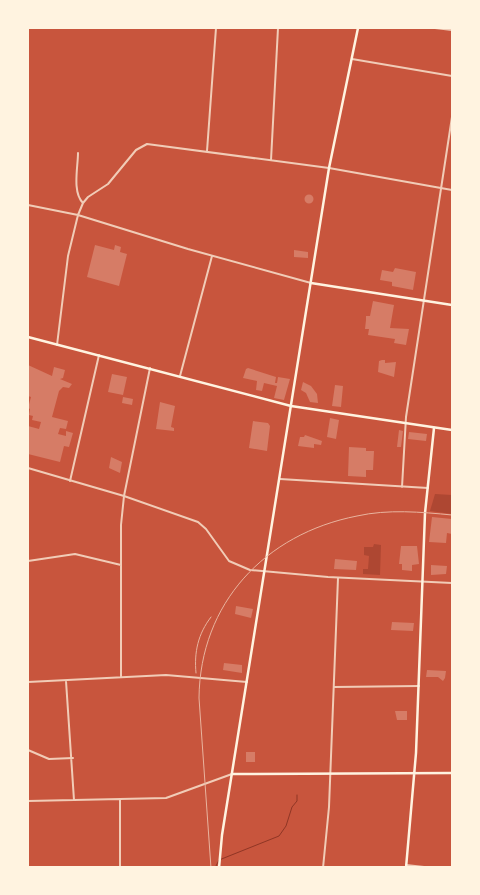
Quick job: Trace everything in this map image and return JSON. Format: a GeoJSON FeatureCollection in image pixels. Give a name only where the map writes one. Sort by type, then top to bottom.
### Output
{"type":"FeatureCollection","features":[{"type":"Feature","properties":{"kind":"main road"},"geometry":{"type":"LineString","coordinates":[[219,868],[232,774],[329,168],[358,28]]}},
{"type":"Feature","properties":{"kind":"main road"},"geometry":{"type":"LineString","coordinates":[[311,283],[452,305]]}},
{"type":"Feature","properties":{"kind":"main road"},"geometry":{"type":"LineString","coordinates":[[28,337],[291,406],[452,430]]}},
{"type":"Feature","properties":{"kind":"main road"},"geometry":{"type":"LineString","coordinates":[[406,866],[415,773],[425,513],[434,428]]}},
{"type":"Feature","properties":{"kind":"main road"},"geometry":{"type":"LineString","coordinates":[[232,774],[452,773]]}},
{"type":"Feature","properties":{"kind":"street"},"geometry":{"type":"LineString","coordinates":[[206,151],[216,28]]}},
{"type":"Feature","properties":{"kind":"street"},"geometry":{"type":"LineString","coordinates":[[270,160],[278,28]]}},
{"type":"Feature","properties":{"kind":"street"},"geometry":{"type":"LineString","coordinates":[[435,28],[452,30]]}},
{"type":"Feature","properties":{"kind":"street"},"geometry":{"type":"LineString","coordinates":[[352,59],[452,76]]}},
{"type":"Feature","properties":{"kind":"street"},"geometry":{"type":"LineString","coordinates":[[402,487],[406,417],[452,117]]}},
{"type":"Feature","properties":{"kind":"street"},"geometry":{"type":"LineString","coordinates":[[58,345],[69,246],[83,203],[108,184],[134,153],[146,144],[329,168],[452,190]]}},
{"type":"Feature","properties":{"kind":"street"},"geometry":{"type":"LineString","coordinates":[[78,153],[78,198],[83,203]]}},
{"type":"Feature","properties":{"kind":"street"},"geometry":{"type":"LineString","coordinates":[[28,206],[78,215],[212,256],[311,283]]}},
{"type":"Feature","properties":{"kind":"street"},"geometry":{"type":"LineString","coordinates":[[180,376],[212,256]]}},
{"type":"Feature","properties":{"kind":"street"},"geometry":{"type":"LineString","coordinates":[[70,481],[99,355]]}},
{"type":"Feature","properties":{"kind":"street"},"geometry":{"type":"LineString","coordinates":[[120,677],[124,496],[150,368]]}},
{"type":"Feature","properties":{"kind":"street"},"geometry":{"type":"LineString","coordinates":[[28,468],[124,496],[198,522],[206,529],[229,561],[250,570],[265,573],[452,583]]}},
{"type":"Feature","properties":{"kind":"street"},"geometry":{"type":"LineString","coordinates":[[280,480],[428,488]]}},
{"type":"Feature","properties":{"kind":"street"},"geometry":{"type":"LineString","coordinates":[[28,561],[75,554],[121,565]]}},
{"type":"Feature","properties":{"kind":"street"},"geometry":{"type":"LineString","coordinates":[[323,868],[330,773],[338,577]]}},
{"type":"Feature","properties":{"kind":"street"},"geometry":{"type":"LineString","coordinates":[[28,682],[166,676],[247,682]]}},
{"type":"Feature","properties":{"kind":"street"},"geometry":{"type":"LineString","coordinates":[[66,680],[74,800]]}},
{"type":"Feature","properties":{"kind":"street"},"geometry":{"type":"LineString","coordinates":[[333,687],[419,686]]}},
{"type":"Feature","properties":{"kind":"street"},"geometry":{"type":"LineString","coordinates":[[28,750],[49,759],[72,758]]}},
{"type":"Feature","properties":{"kind":"street"},"geometry":{"type":"LineString","coordinates":[[28,801],[169,798],[232,774]]}},
{"type":"Feature","properties":{"kind":"street"},"geometry":{"type":"LineString","coordinates":[[120,800],[120,868]]}},
{"type":"Feature","properties":{"kind":"street"},"geometry":{"type":"LineString","coordinates":[[406,866],[433,868]]}},
{"type":"Feature","properties":{"kind":"shaded area"},"geometry":{"type":"Polygon","coordinates":[[[435,494],[452,495],[452,514],[430,511],[435,494]]]}},
{"type":"Feature","properties":{"kind":"shaded area"},"geometry":{"type":"Polygon","coordinates":[[[374,544],[381,545],[380,575],[363,574],[363,569],[368,569],[369,556],[364,555],[364,547],[373,547],[374,544]]]}},
{"type":"Feature","properties":{"kind":"building"},"geometry":{"type":"Polygon","coordinates":[[[309,195],[313,199],[309,203],[305,199],[309,195]]]}},
{"type":"Feature","properties":{"kind":"building"},"geometry":{"type":"Polygon","coordinates":[[[95,245],[114,250],[115,245],[121,247],[120,252],[127,254],[119,286],[87,277],[95,245]]]}},
{"type":"Feature","properties":{"kind":"building"},"geometry":{"type":"Polygon","coordinates":[[[294,250],[308,252],[308,258],[294,257],[294,250]]]}},
{"type":"Feature","properties":{"kind":"building"},"geometry":{"type":"Polygon","coordinates":[[[395,268],[416,272],[413,290],[392,286],[392,282],[380,280],[382,270],[393,272],[395,268]]]}},
{"type":"Feature","properties":{"kind":"building"},"geometry":{"type":"Polygon","coordinates":[[[373,301],[394,305],[390,328],[409,329],[406,345],[394,343],[395,339],[368,335],[369,329],[365,329],[366,316],[370,316],[373,301]]]}},
{"type":"Feature","properties":{"kind":"building"},"geometry":{"type":"Polygon","coordinates":[[[385,360],[385,363],[396,362],[394,377],[378,372],[379,361],[385,360]]]}},
{"type":"Feature","properties":{"kind":"building"},"geometry":{"type":"Polygon","coordinates":[[[28,365],[52,376],[54,367],[65,370],[63,378],[60,379],[72,384],[69,388],[63,387],[59,391],[52,417],[68,421],[66,429],[60,428],[58,434],[66,436],[66,431],[73,433],[69,447],[64,446],[60,462],[28,454],[28,426],[39,429],[41,422],[32,420],[33,416],[29,415],[30,409],[28,408],[31,397],[28,396],[28,365]]]}},
{"type":"Feature","properties":{"kind":"building"},"geometry":{"type":"Polygon","coordinates":[[[248,368],[276,377],[275,383],[277,383],[278,377],[290,379],[284,400],[274,398],[277,386],[264,383],[262,391],[256,390],[257,381],[243,378],[248,368]]]}},
{"type":"Feature","properties":{"kind":"building"},"geometry":{"type":"Polygon","coordinates":[[[112,374],[127,377],[123,395],[108,392],[112,374]]]}},
{"type":"Feature","properties":{"kind":"building"},"geometry":{"type":"Polygon","coordinates":[[[303,382],[311,386],[317,394],[318,403],[310,402],[306,393],[301,390],[303,382]]]}},
{"type":"Feature","properties":{"kind":"building"},"geometry":{"type":"Polygon","coordinates":[[[335,385],[343,386],[341,407],[332,406],[335,385]]]}},
{"type":"Feature","properties":{"kind":"building"},"geometry":{"type":"Polygon","coordinates":[[[123,397],[133,399],[132,405],[122,403],[123,397]]]}},
{"type":"Feature","properties":{"kind":"building"},"geometry":{"type":"Polygon","coordinates":[[[160,402],[175,406],[171,427],[174,428],[174,431],[156,429],[160,402]]]}},
{"type":"Feature","properties":{"kind":"building"},"geometry":{"type":"Polygon","coordinates":[[[330,418],[339,420],[336,439],[327,437],[330,418]]]}},
{"type":"Feature","properties":{"kind":"building"},"geometry":{"type":"Polygon","coordinates":[[[253,421],[268,423],[270,426],[267,451],[249,448],[253,421]]]}},
{"type":"Feature","properties":{"kind":"building"},"geometry":{"type":"Polygon","coordinates":[[[399,430],[403,431],[401,447],[397,447],[399,430]]]}},
{"type":"Feature","properties":{"kind":"building"},"geometry":{"type":"Polygon","coordinates":[[[409,432],[427,434],[426,441],[408,439],[409,432]]]}},
{"type":"Feature","properties":{"kind":"building"},"geometry":{"type":"Polygon","coordinates":[[[305,435],[322,441],[321,445],[314,444],[314,448],[298,446],[300,437],[305,435]]]}},
{"type":"Feature","properties":{"kind":"building"},"geometry":{"type":"Polygon","coordinates":[[[349,447],[366,448],[366,451],[374,451],[373,470],[366,470],[366,477],[348,476],[349,447]]]}},
{"type":"Feature","properties":{"kind":"building"},"geometry":{"type":"Polygon","coordinates":[[[111,457],[122,462],[120,473],[109,468],[111,457]]]}},
{"type":"Feature","properties":{"kind":"building"},"geometry":{"type":"Polygon","coordinates":[[[432,517],[452,519],[452,534],[447,533],[446,543],[429,542],[432,517]]]}},
{"type":"Feature","properties":{"kind":"building"},"geometry":{"type":"Polygon","coordinates":[[[401,546],[417,546],[419,564],[412,565],[412,571],[402,570],[402,564],[399,564],[401,546]]]}},
{"type":"Feature","properties":{"kind":"building"},"geometry":{"type":"Polygon","coordinates":[[[335,559],[357,561],[356,570],[334,569],[335,559]]]}},
{"type":"Feature","properties":{"kind":"building"},"geometry":{"type":"Polygon","coordinates":[[[431,565],[447,566],[446,574],[431,575],[431,565]]]}},
{"type":"Feature","properties":{"kind":"building"},"geometry":{"type":"Polygon","coordinates":[[[236,606],[253,609],[251,618],[235,614],[236,606]]]}},
{"type":"Feature","properties":{"kind":"building"},"geometry":{"type":"Polygon","coordinates":[[[392,622],[414,623],[413,631],[391,630],[392,622]]]}},
{"type":"Feature","properties":{"kind":"building"},"geometry":{"type":"Polygon","coordinates":[[[224,663],[242,665],[242,673],[223,670],[224,663]]]}},
{"type":"Feature","properties":{"kind":"building"},"geometry":{"type":"Polygon","coordinates":[[[427,670],[446,671],[445,678],[443,681],[438,677],[426,677],[427,670]]]}},
{"type":"Feature","properties":{"kind":"building"},"geometry":{"type":"Polygon","coordinates":[[[395,711],[407,711],[407,720],[397,720],[395,711]]]}},
{"type":"Feature","properties":{"kind":"building"},"geometry":{"type":"Polygon","coordinates":[[[246,752],[255,752],[255,762],[246,762],[246,752]]]}},
{"type":"Feature","properties":{"kind":"waterway"},"geometry":{"type":"LineString","coordinates":[[215,868],[219,860],[279,836],[286,826],[292,807],[297,801],[297,795]]}},
{"type":"Feature","properties":{"kind":"railway"},"geometry":{"type":"LineString","coordinates":[[211,868],[199,698],[202,664],[211,632],[225,603],[244,578],[267,556],[294,539],[324,525],[381,512],[452,515]]}},
{"type":"Feature","properties":{"kind":"railway"},"geometry":{"type":"LineString","coordinates":[[196,673],[198,644],[203,630],[211,617]]}}]}
